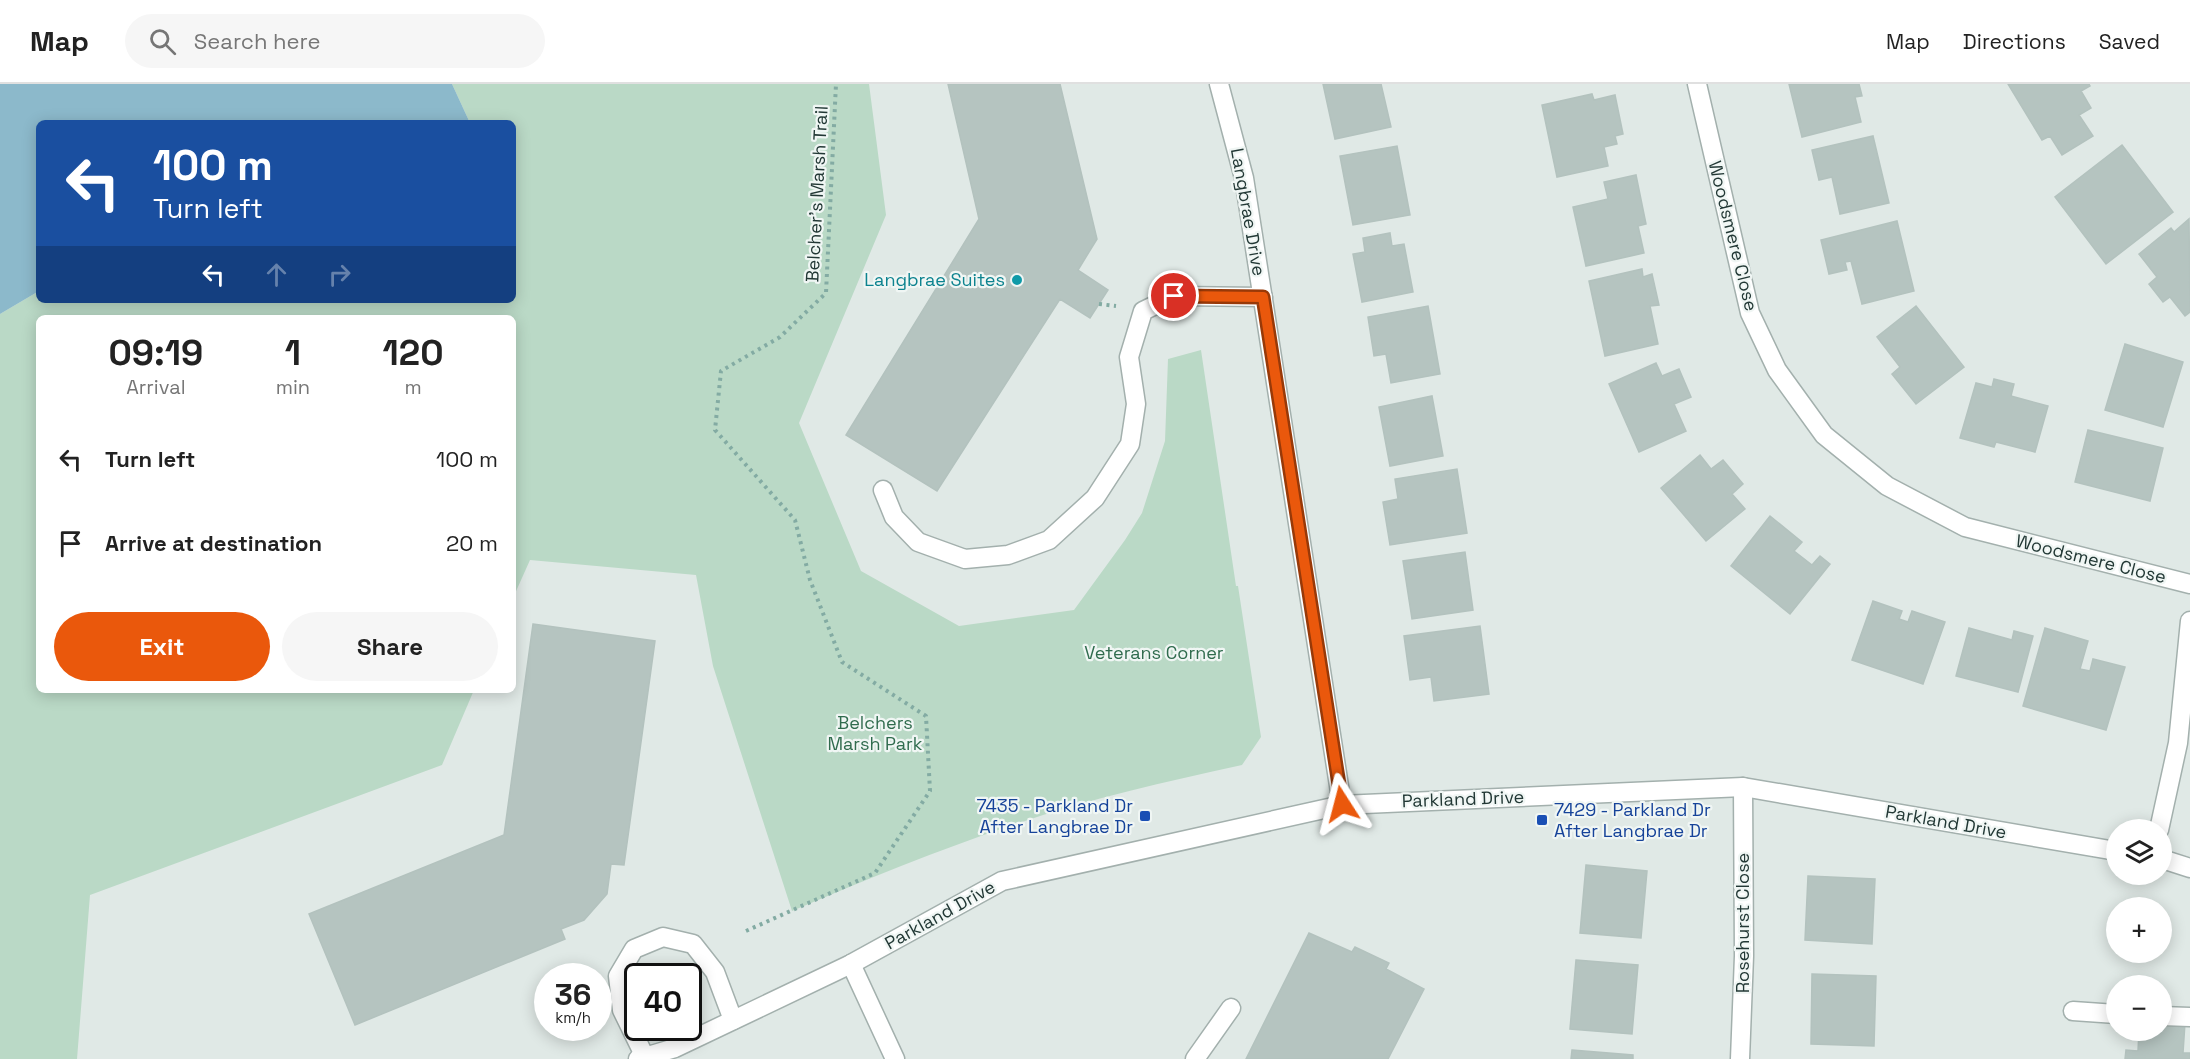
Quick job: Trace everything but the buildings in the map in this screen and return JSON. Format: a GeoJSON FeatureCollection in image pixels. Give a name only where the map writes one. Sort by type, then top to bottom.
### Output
{"type":"FeatureCollection","features":[{"type":"Feature","properties":{"kind":"street","name":"Langbrae Drive"},"geometry":{"type":"LineString","coordinates":[[1219,84],[1244,178],[1342,804]]}},
{"type":"Feature","properties":{"kind":"street","name":"Woodsmere Close"},"geometry":{"type":"LineString","coordinates":[[1697,84],[1750,313],[1777,370],[1824,435],[1887,486],[1965,527],[2190,584]]}},
{"type":"Feature","properties":{"kind":"street"},"geometry":{"type":"LineString","coordinates":[[883,490],[894,517],[918,542],[965,559],[1008,555],[1049,540],[1095,498],[1130,444],[1136,404],[1129,357],[1143,310],[1174,296],[1263,297]]}},
{"type":"Feature","properties":{"kind":"street"},"geometry":{"type":"LineString","coordinates":[[2161,819],[2178,743],[2190,621]]}},
{"type":"Feature","properties":{"kind":"street","name":"Parkland Drive"},"geometry":{"type":"LineString","coordinates":[[641,1058],[675,1048],[851,964],[1002,881],[1342,804],[1743,787],[2106,849]]}},
{"type":"Feature","properties":{"kind":"street","name":"Rosehurst Close"},"geometry":{"type":"LineString","coordinates":[[1740,1059],[1744,956],[1743,787]]}},
{"type":"Feature","properties":{"kind":"street"},"geometry":{"type":"LineString","coordinates":[[2172,863],[2190,868]]}},
{"type":"Feature","properties":{"kind":"street"},"geometry":{"type":"LineString","coordinates":[[641,1058],[622,1010],[618,976],[634,949],[663,937],[693,944],[715,972],[733,1020]]}},
{"type":"Feature","properties":{"kind":"street"},"geometry":{"type":"LineString","coordinates":[[851,964],[895,1059]]}},
{"type":"Feature","properties":{"kind":"street"},"geometry":{"type":"LineString","coordinates":[[1195,1059],[1231,1008]]}},
{"type":"Feature","properties":{"kind":"street"},"geometry":{"type":"LineString","coordinates":[[2073,1011],[2106,1013]]}},
{"type":"Feature","properties":{"kind":"street"},"geometry":{"type":"LineString","coordinates":[[2172,1016],[2190,1017]]}},
{"type":"Feature","properties":{"kind":"path","name":"Belcher's Marsh Trail"},"geometry":{"type":"LineString","coordinates":[[746,931],[875,873],[930,791],[926,716],[842,662],[810,580],[795,520],[715,430],[721,371],[780,337],[826,293],[836,84]]}},
{"type":"Feature","properties":{"kind":"green space","name":"Belchers Marsh Park"},"geometry":{"type":"Polygon","coordinates":[[[452,84],[869,84],[886,215],[799,423],[861,571],[959,626],[1074,610],[1142,513],[1165,441],[1168,359],[1201,350],[1261,737],[1242,765],[1127,792],[1041,816],[929,855],[792,911],[713,666],[696,575],[530,560],[516,591],[516,315],[36,315],[36,693],[473,693],[442,765],[90,895],[77,1059],[0,1059],[0,314],[36,293],[36,303],[516,303],[516,120],[469,120],[452,84]]]}},
{"type":"Feature","properties":{"kind":"water"},"geometry":{"type":"Polygon","coordinates":[[[0,84],[452,84],[469,120],[36,120],[36,293],[0,314],[0,84]]]}},
{"type":"Feature","properties":{"kind":"place","name":"Langbrae Suites"},"geometry":{"type":"Point","coordinates":[1017,280]}},
{"type":"Feature","properties":{"kind":"place","name":"7435 - Parkland Dr After Langbrae Dr"},"geometry":{"type":"Point","coordinates":[1145,816]}},
{"type":"Feature","properties":{"kind":"place","name":"7429 - Parkland Dr After Langbrae Dr"},"geometry":{"type":"Point","coordinates":[1542,820]}},
{"type":"Feature","properties":{"kind":"route"},"geometry":{"type":"LineString","coordinates":[[1174,296],[1263,297],[1342,804]]}},
{"type":"Feature","properties":{"kind":"park label","name":"Veterans Corner"},"geometry":{"type":"Point","coordinates":[1154,653]}}]}
